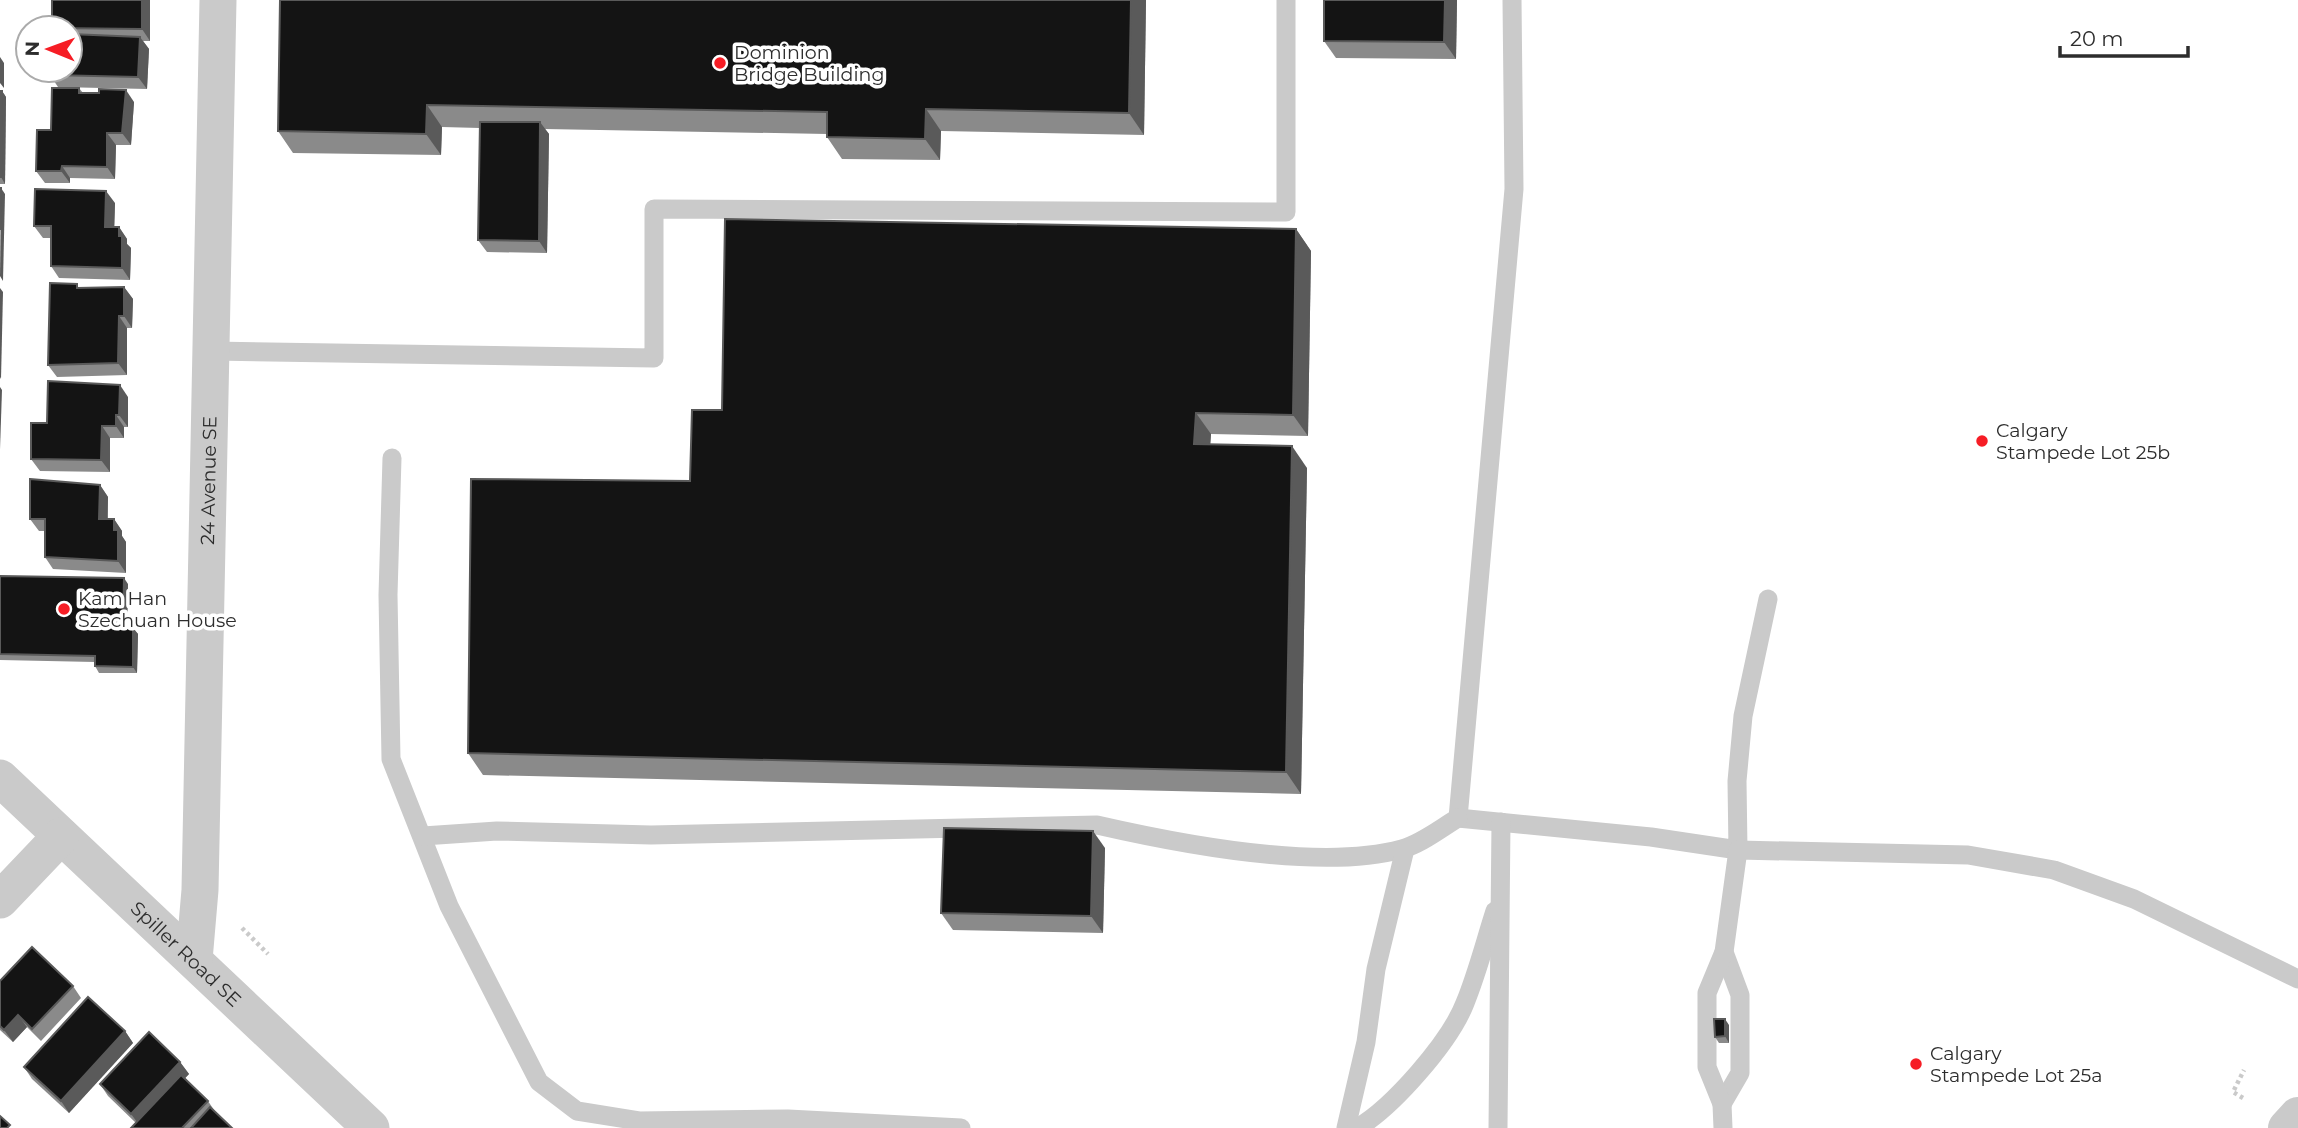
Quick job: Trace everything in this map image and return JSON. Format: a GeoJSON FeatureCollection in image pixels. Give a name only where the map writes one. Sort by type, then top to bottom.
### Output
{"type":"FeatureCollection","features":[{"type":"Feature","properties":{"kind":"street","name":"24 Avenue SE"},"geometry":{"type":"LineString","coordinates":[[194,960],[200,890],[218,0]]}},
{"type":"Feature","properties":{"kind":"street","name":"Spiller Road SE"},"geometry":{"type":"LineString","coordinates":[[0,778],[371,1128]]}},
{"type":"Feature","properties":{"kind":"street"},"geometry":{"type":"LineString","coordinates":[[0,900],[61,836]]}},
{"type":"Feature","properties":{"kind":"street"},"geometry":{"type":"LineString","coordinates":[[2287,1128],[2298,1116]]}},
{"type":"Feature","properties":{"kind":"lane"},"geometry":{"type":"LineString","coordinates":[[211,351],[654,358],[654,209],[1286,212],[1286,0]]}},
{"type":"Feature","properties":{"kind":"lane"},"geometry":{"type":"LineString","coordinates":[[1458,818],[1514,189],[1512,0]]}},
{"type":"Feature","properties":{"kind":"lane"},"geometry":{"type":"LineString","coordinates":[[392,458],[388,595],[391,759],[449,906],[539,1082],[577,1111],[594,1128]]}},
{"type":"Feature","properties":{"kind":"lane"},"geometry":{"type":"LineString","coordinates":[[1723,1128],[1723,1104],[1707,1068],[1707,993],[1724,952],[1738,850],[1737,781],[1743,716],[1768,599]]}},
{"type":"Feature","properties":{"kind":"lane"},"geometry":{"type":"LineString","coordinates":[[423,836],[497,831],[651,835],[1097,825],[1158,839],[1265,853],[1357,858],[1405,849],[1458,818],[1651,837],[1738,850],[1968,855],[2054,870],[2134,899],[2298,979]]}},
{"type":"Feature","properties":{"kind":"lane"},"geometry":{"type":"LineString","coordinates":[[1498,1128],[1501,822]]}},
{"type":"Feature","properties":{"kind":"lane"},"geometry":{"type":"LineString","coordinates":[[1346,1128],[1366,1042],[1376,969],[1405,849]]}},
{"type":"Feature","properties":{"kind":"lane"},"geometry":{"type":"LineString","coordinates":[[1357,1128],[1371,1120],[1427,1064],[1464,1006],[1500,894]]}},
{"type":"Feature","properties":{"kind":"lane"},"geometry":{"type":"LineString","coordinates":[[1723,1104],[1740,1073],[1740,995],[1724,952]]}},
{"type":"Feature","properties":{"kind":"lane"},"geometry":{"type":"LineString","coordinates":[[577,1111],[639,1121],[788,1119],[961,1128]]}},
{"type":"Feature","properties":{"kind":"path"},"geometry":{"type":"LineString","coordinates":[[242,928],[268,954]]}},
{"type":"Feature","properties":{"kind":"path"},"geometry":{"type":"LineString","coordinates":[[2243,1098],[2233,1092],[2244,1070]]}},
{"type":"Feature","properties":{"kind":"building"},"geometry":{"type":"Polygon","coordinates":[[[52,0],[142,0],[142,29],[84,28],[84,14],[52,14],[52,0]]]}},
{"type":"Feature","properties":{"kind":"building","name":"Dominion Bridge Building"},"geometry":{"type":"Polygon","coordinates":[[[280,0],[1131,0],[1129,113],[926,109],[925,139],[827,137],[827,112],[427,105],[426,134],[278,131],[280,0]]]}},
{"type":"Feature","properties":{"kind":"building"},"geometry":{"type":"Polygon","coordinates":[[[1324,0],[1445,0],[1444,42],[1324,41],[1324,0]]]}},
{"type":"Feature","properties":{"kind":"building"},"geometry":{"type":"Polygon","coordinates":[[[84,35],[140,37],[138,77],[84,76],[84,35]]]}},
{"type":"Feature","properties":{"kind":"building"},"geometry":{"type":"Polygon","coordinates":[[[52,88],[79,88],[79,93],[99,93],[99,89],[126,90],[122,133],[107,133],[107,167],[62,166],[61,171],[36,171],[37,130],[51,130],[52,88]]]}},
{"type":"Feature","properties":{"kind":"building"},"geometry":{"type":"Polygon","coordinates":[[[2,91],[1,177],[0,177],[2,91]]]}},
{"type":"Feature","properties":{"kind":"building"},"geometry":{"type":"Polygon","coordinates":[[[480,122],[540,122],[539,241],[478,240],[480,122]]]}},
{"type":"Feature","properties":{"kind":"building"},"geometry":{"type":"Polygon","coordinates":[[[35,189],[106,191],[105,227],[119,227],[119,236],[122,236],[122,268],[51,266],[51,226],[34,226],[35,189]]]}},
{"type":"Feature","properties":{"kind":"building"},"geometry":{"type":"Polygon","coordinates":[[[725,219],[1296,229],[1293,415],[1196,413],[1194,444],[1292,446],[1286,772],[468,753],[471,479],[690,481],[692,410],[722,410],[725,219]]]}},
{"type":"Feature","properties":{"kind":"building"},"geometry":{"type":"Polygon","coordinates":[[[50,283],[77,284],[77,288],[124,287],[124,316],[119,316],[118,363],[48,365],[50,283]]]}},
{"type":"Feature","properties":{"kind":"building"},"geometry":{"type":"Polygon","coordinates":[[[48,381],[120,385],[116,426],[102,426],[101,460],[31,459],[31,423],[47,423],[48,381]]]}},
{"type":"Feature","properties":{"kind":"building"},"geometry":{"type":"Polygon","coordinates":[[[30,479],[100,485],[99,519],[114,519],[114,530],[118,530],[118,561],[45,557],[45,519],[30,519],[30,479]]]}},
{"type":"Feature","properties":{"kind":"building","name":"Kam Han Szechuan House"},"geometry":{"type":"Polygon","coordinates":[[[0,576],[124,578],[123,627],[133,628],[133,667],[95,666],[95,656],[0,654],[0,576]]]}},
{"type":"Feature","properties":{"kind":"building"},"geometry":{"type":"Polygon","coordinates":[[[944,828],[1093,831],[1091,916],[941,913],[944,828]]]}},
{"type":"Feature","properties":{"kind":"building"},"geometry":{"type":"Polygon","coordinates":[[[32,947],[73,986],[32,1029],[18,1015],[4,1030],[0,1026],[0,981],[32,947]]]}},
{"type":"Feature","properties":{"kind":"building"},"geometry":{"type":"Polygon","coordinates":[[[88,997],[125,1031],[61,1101],[24,1067],[88,997]]]}},
{"type":"Feature","properties":{"kind":"building"},"geometry":{"type":"Polygon","coordinates":[[[1714,1019],[1725,1019],[1725,1036],[1715,1037],[1714,1019]]]}},
{"type":"Feature","properties":{"kind":"building"},"geometry":{"type":"Polygon","coordinates":[[[149,1032],[180,1062],[131,1114],[100,1084],[149,1032]]]}},
{"type":"Feature","properties":{"kind":"building"},"geometry":{"type":"Polygon","coordinates":[[[181,1075],[208,1101],[182,1128],[131,1128],[181,1075]]]}},
{"type":"Feature","properties":{"kind":"building"},"geometry":{"type":"Polygon","coordinates":[[[210,1107],[232,1128],[191,1128],[210,1107]]]}},
{"type":"Feature","properties":{"kind":"building"},"geometry":{"type":"Polygon","coordinates":[[[0,1116],[10,1125],[7,1128],[0,1128],[0,1116]]]}},
{"type":"Feature","properties":{"kind":"place","name":"Dominion Bridge Building"},"geometry":{"type":"Point","coordinates":[720,63]}},
{"type":"Feature","properties":{"kind":"place","name":"Calgary Stampede Lot 25b"},"geometry":{"type":"Point","coordinates":[1982,441]}},
{"type":"Feature","properties":{"kind":"place","name":"Kam Han Szechuan House"},"geometry":{"type":"Point","coordinates":[64,609]}},
{"type":"Feature","properties":{"kind":"place","name":"Calgary Stampede Lot 25a"},"geometry":{"type":"Point","coordinates":[1916,1064]}}]}
